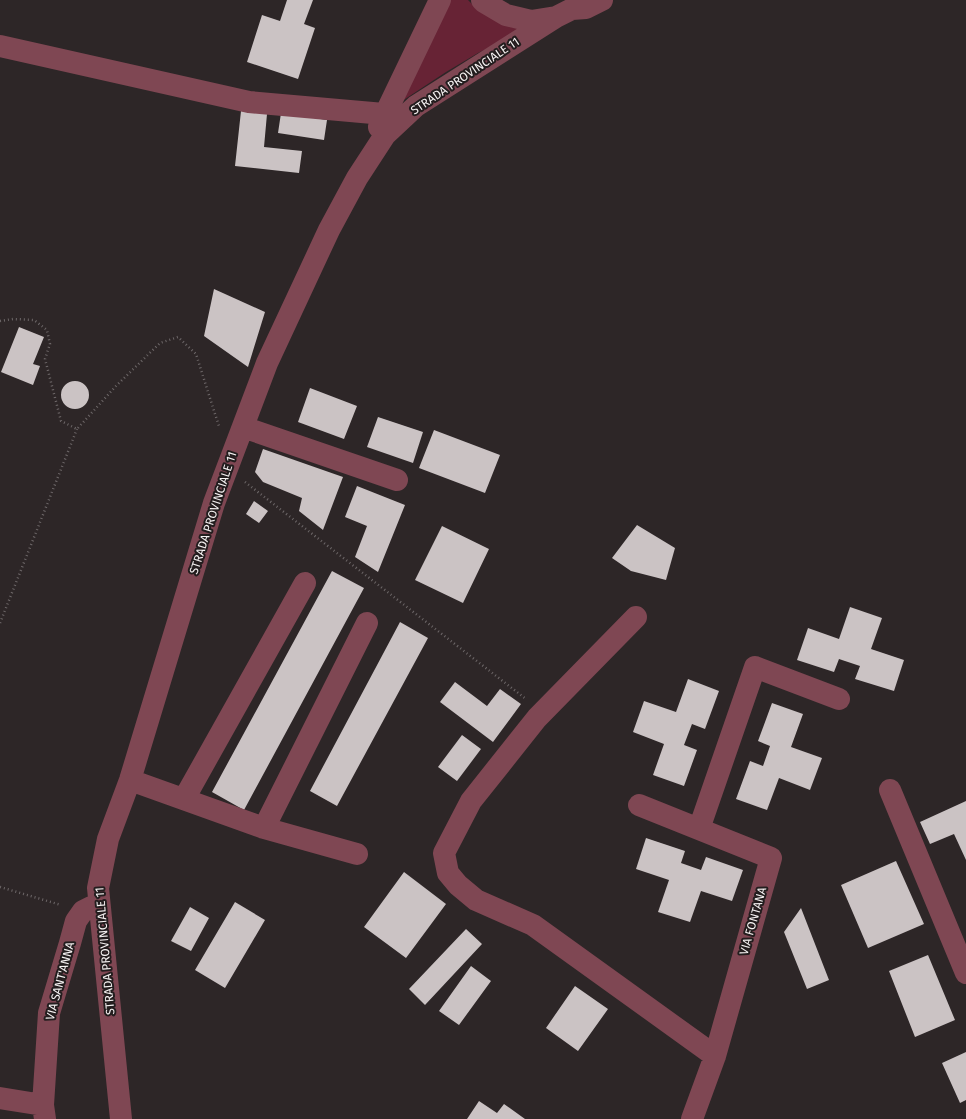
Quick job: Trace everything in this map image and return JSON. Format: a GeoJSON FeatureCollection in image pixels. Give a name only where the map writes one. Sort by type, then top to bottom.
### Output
{"type":"FeatureCollection","features":[{"type":"Feature","properties":{"kind":"street"},"geometry":{"type":"LineString","coordinates":[[357,178],[384,114],[440,0]]}},
{"type":"Feature","properties":{"kind":"street","name":"STRADA PROVINCIALE 11"},"geometry":{"type":"LineString","coordinates":[[482,0],[506,16],[531,21],[570,9],[586,8],[602,0]]}},
{"type":"Feature","properties":{"kind":"street","name":"STRADA PROVINCIALE 11"},"geometry":{"type":"LineString","coordinates":[[121,1119],[91,909],[98,888],[108,839],[130,780],[214,503],[270,356],[329,230],[357,178],[385,135],[416,106],[570,9]]}},
{"type":"Feature","properties":{"kind":"street"},"geometry":{"type":"LineString","coordinates":[[0,46],[249,102],[384,114]]}},
{"type":"Feature","properties":{"kind":"street"},"geometry":{"type":"LineString","coordinates":[[243,427],[397,480]]}},
{"type":"Feature","properties":{"kind":"street"},"geometry":{"type":"LineString","coordinates":[[184,799],[304,583]]}},
{"type":"Feature","properties":{"kind":"street"},"geometry":{"type":"LineString","coordinates":[[636,618],[536,718],[471,801],[444,853],[448,873],[458,885],[476,900],[532,925],[715,1056]]}},
{"type":"Feature","properties":{"kind":"street"},"geometry":{"type":"LineString","coordinates":[[264,828],[367,623]]}},
{"type":"Feature","properties":{"kind":"street"},"geometry":{"type":"LineString","coordinates":[[699,829],[756,667],[839,699]]}},
{"type":"Feature","properties":{"kind":"street"},"geometry":{"type":"LineString","coordinates":[[130,780],[264,828],[357,854]]}},
{"type":"Feature","properties":{"kind":"street"},"geometry":{"type":"LineString","coordinates":[[890,790],[966,972]]}},
{"type":"Feature","properties":{"kind":"street","name":"VIA FONTANA"},"geometry":{"type":"LineString","coordinates":[[639,805],[771,858],[715,1056],[692,1119]]}},
{"type":"Feature","properties":{"kind":"street","name":"VIA SANT'ANNA"},"geometry":{"type":"LineString","coordinates":[[44,1112],[49,1013],[76,921],[91,909]]}},
{"type":"Feature","properties":{"kind":"street"},"geometry":{"type":"LineString","coordinates":[[0,1098],[44,1112]]}},
{"type":"Feature","properties":{"kind":"path"},"geometry":{"type":"LineString","coordinates":[[0,320],[34,320],[47,330],[50,344],[45,359],[61,422],[77,429]]}},
{"type":"Feature","properties":{"kind":"path"},"geometry":{"type":"LineString","coordinates":[[0,623],[77,429],[116,386],[160,343],[178,337],[196,354],[230,462],[543,712]]}},
{"type":"Feature","properties":{"kind":"path"},"geometry":{"type":"LineString","coordinates":[[0,887],[15,892],[91,909]]}},
{"type":"Feature","properties":{"kind":"shaded area"},"geometry":{"type":"Polygon","coordinates":[[[448,0],[468,0],[479,11],[517,26],[518,34],[478,53],[393,107],[448,0]]]}},
{"type":"Feature","properties":{"kind":"building"},"geometry":{"type":"Polygon","coordinates":[[[287,0],[313,0],[304,24],[315,28],[298,79],[247,62],[262,15],[280,21],[287,0]]]}},
{"type":"Feature","properties":{"kind":"building"},"geometry":{"type":"Polygon","coordinates":[[[241,111],[267,114],[264,147],[302,151],[299,173],[235,166],[241,111]]]}},
{"type":"Feature","properties":{"kind":"building"},"geometry":{"type":"Polygon","coordinates":[[[281,113],[327,120],[324,140],[278,133],[281,113]]]}},
{"type":"Feature","properties":{"kind":"building"},"geometry":{"type":"Polygon","coordinates":[[[214,289],[265,312],[248,367],[204,336],[214,289]]]}},
{"type":"Feature","properties":{"kind":"building"},"geometry":{"type":"Polygon","coordinates":[[[19,327],[44,337],[33,364],[40,366],[33,385],[1,372],[19,327]]]}},
{"type":"Feature","properties":{"kind":"building"},"geometry":{"type":"Polygon","coordinates":[[[75,381],[85,385],[89,395],[85,405],[75,409],[65,405],[61,395],[65,385],[75,381]]]}},
{"type":"Feature","properties":{"kind":"building"},"geometry":{"type":"Polygon","coordinates":[[[310,388],[357,406],[344,439],[298,422],[310,388]]]}},
{"type":"Feature","properties":{"kind":"building"},"geometry":{"type":"Polygon","coordinates":[[[378,417],[423,432],[413,463],[367,447],[378,417]]]}},
{"type":"Feature","properties":{"kind":"building"},"geometry":{"type":"Polygon","coordinates":[[[434,430],[500,455],[485,493],[419,468],[434,430]]]}},
{"type":"Feature","properties":{"kind":"building"},"geometry":{"type":"Polygon","coordinates":[[[263,449],[343,477],[323,530],[299,511],[302,498],[263,482],[255,472],[263,449]]]}},
{"type":"Feature","properties":{"kind":"building"},"geometry":{"type":"Polygon","coordinates":[[[357,486],[405,505],[378,572],[355,557],[367,526],[345,517],[357,486]]]}},
{"type":"Feature","properties":{"kind":"building"},"geometry":{"type":"Polygon","coordinates":[[[254,501],[268,511],[259,523],[246,514],[254,501]]]}},
{"type":"Feature","properties":{"kind":"building"},"geometry":{"type":"Polygon","coordinates":[[[637,525],[675,548],[666,580],[631,571],[612,558],[637,525]]]}},
{"type":"Feature","properties":{"kind":"building"},"geometry":{"type":"Polygon","coordinates":[[[442,526],[489,549],[463,603],[415,580],[442,526]]]}},
{"type":"Feature","properties":{"kind":"building"},"geometry":{"type":"Polygon","coordinates":[[[332,571],[364,588],[244,810],[212,792],[332,571]]]}},
{"type":"Feature","properties":{"kind":"building"},"geometry":{"type":"Polygon","coordinates":[[[850,607],[882,618],[871,649],[904,660],[894,691],[855,679],[860,666],[839,659],[834,672],[797,660],[808,628],[839,639],[850,607]]]}},
{"type":"Feature","properties":{"kind":"building"},"geometry":{"type":"Polygon","coordinates":[[[400,622],[428,638],[337,806],[310,791],[400,622]]]}},
{"type":"Feature","properties":{"kind":"building"},"geometry":{"type":"Polygon","coordinates":[[[688,679],[719,691],[705,729],[692,724],[684,745],[697,750],[684,786],[653,775],[664,744],[633,732],[644,701],[676,712],[688,679]]]}},
{"type":"Feature","properties":{"kind":"building"},"geometry":{"type":"Polygon","coordinates":[[[455,682],[487,706],[500,689],[521,704],[493,742],[440,702],[455,682]]]}},
{"type":"Feature","properties":{"kind":"building"},"geometry":{"type":"Polygon","coordinates":[[[772,703],[803,714],[791,747],[822,758],[810,790],[779,778],[767,810],[736,799],[750,761],[763,766],[770,746],[758,741],[772,703]]]}},
{"type":"Feature","properties":{"kind":"building"},"geometry":{"type":"Polygon","coordinates":[[[462,735],[481,749],[457,781],[438,767],[462,735]]]}},
{"type":"Feature","properties":{"kind":"building"},"geometry":{"type":"Polygon","coordinates":[[[966,801],[966,860],[954,834],[930,844],[920,822],[966,801]]]}},
{"type":"Feature","properties":{"kind":"building"},"geometry":{"type":"Polygon","coordinates":[[[646,838],[685,851],[681,863],[701,870],[706,857],[743,870],[732,901],[701,891],[690,922],[658,912],[669,880],[636,869],[646,838]]]}},
{"type":"Feature","properties":{"kind":"building"},"geometry":{"type":"Polygon","coordinates":[[[896,861],[924,924],[868,948],[841,885],[896,861]]]}},
{"type":"Feature","properties":{"kind":"building"},"geometry":{"type":"Polygon","coordinates":[[[404,872],[446,904],[406,958],[364,927],[404,872]]]}},
{"type":"Feature","properties":{"kind":"building"},"geometry":{"type":"Polygon","coordinates":[[[235,902],[265,920],[225,988],[195,970],[235,902]]]}},
{"type":"Feature","properties":{"kind":"building"},"geometry":{"type":"Polygon","coordinates":[[[190,907],[209,918],[191,951],[171,941],[190,907]]]}},
{"type":"Feature","properties":{"kind":"building"},"geometry":{"type":"Polygon","coordinates":[[[801,908],[829,980],[807,989],[784,932],[801,908]]]}},
{"type":"Feature","properties":{"kind":"building"},"geometry":{"type":"Polygon","coordinates":[[[466,929],[482,944],[425,1005],[409,989],[466,929]]]}},
{"type":"Feature","properties":{"kind":"building"},"geometry":{"type":"Polygon","coordinates":[[[928,955],[955,1020],[915,1037],[889,971],[928,955]]]}},
{"type":"Feature","properties":{"kind":"building"},"geometry":{"type":"Polygon","coordinates":[[[471,966],[491,981],[459,1025],[439,1011],[471,966]]]}},
{"type":"Feature","properties":{"kind":"building"},"geometry":{"type":"Polygon","coordinates":[[[575,986],[608,1009],[578,1051],[546,1028],[575,986]]]}},
{"type":"Feature","properties":{"kind":"building"},"geometry":{"type":"Polygon","coordinates":[[[966,1052],[966,1100],[960,1103],[942,1063],[966,1052]]]}},
{"type":"Feature","properties":{"kind":"building"},"geometry":{"type":"Polygon","coordinates":[[[479,1101],[497,1113],[504,1104],[525,1119],[467,1119],[479,1101]]]}}]}
